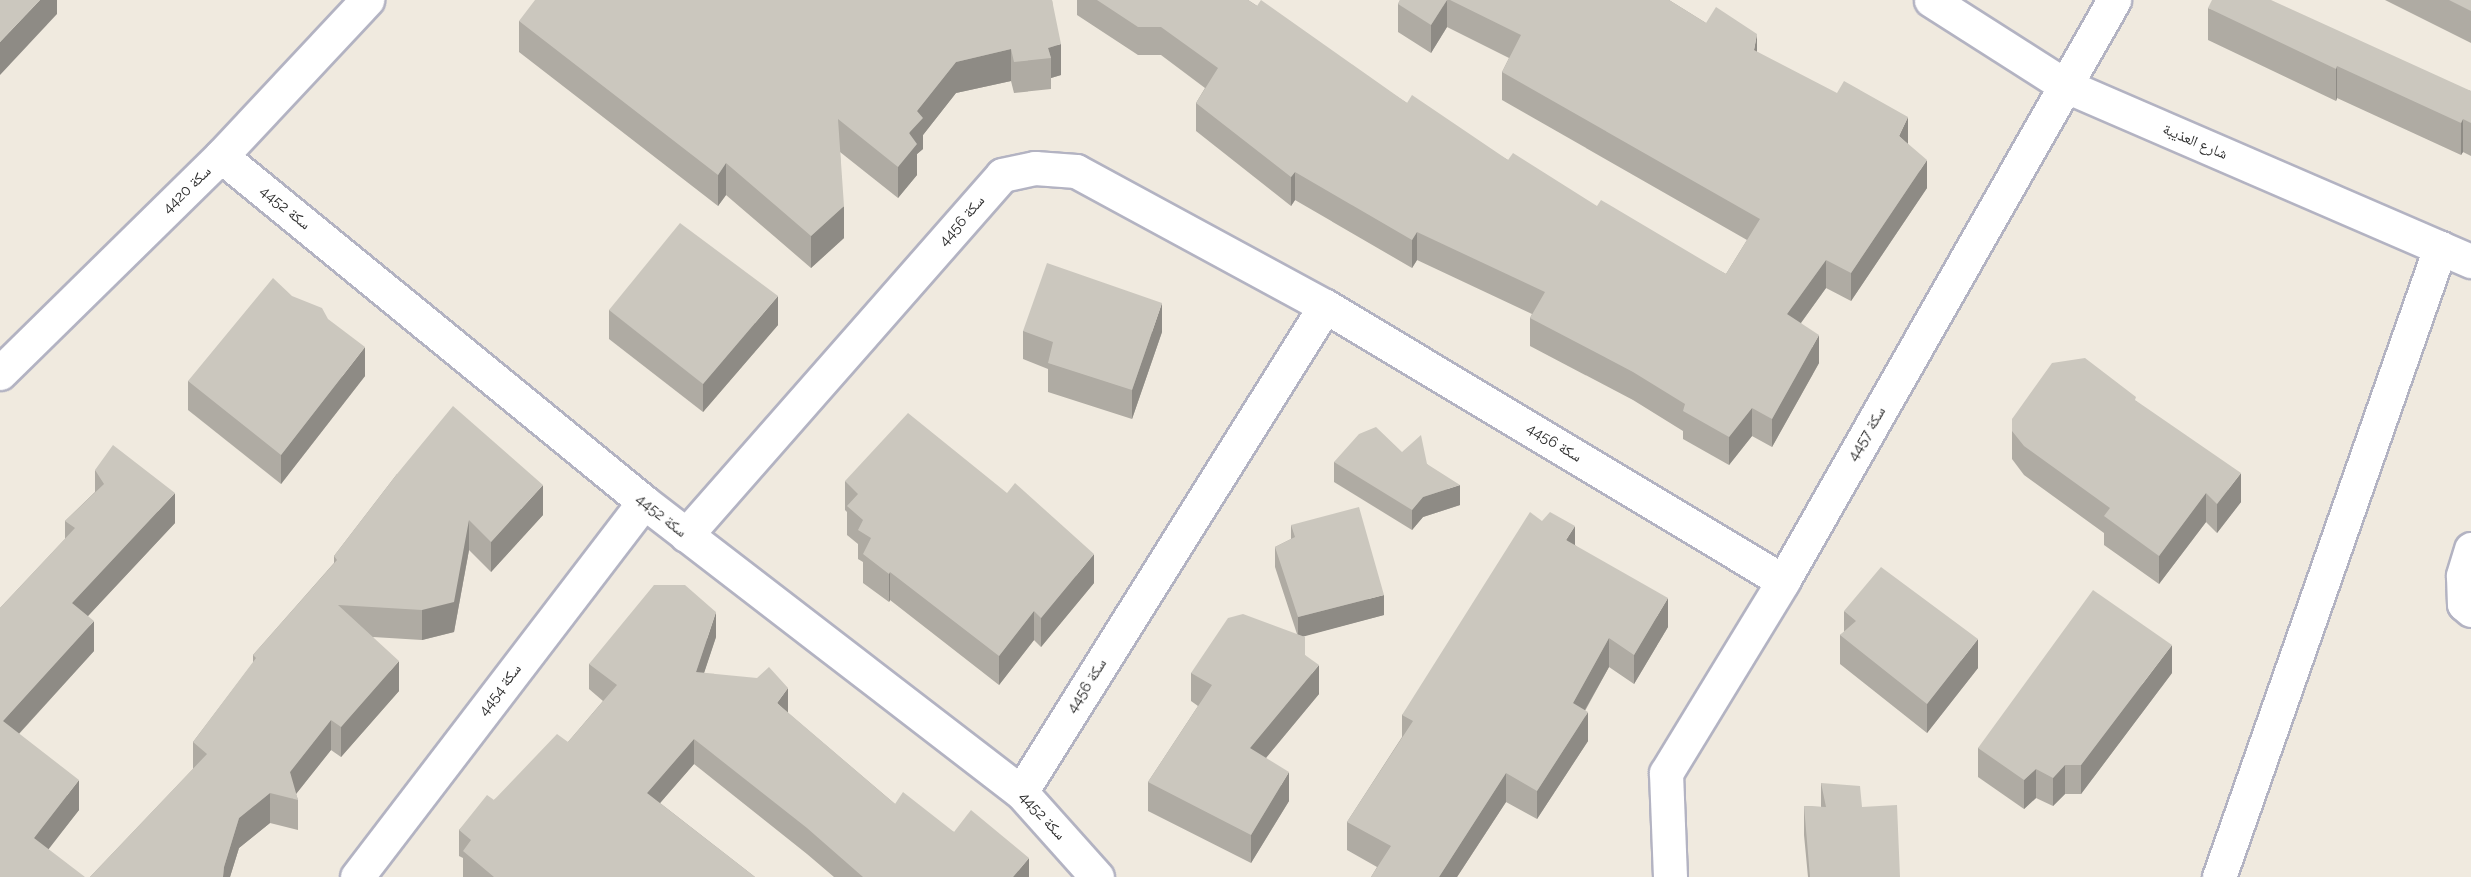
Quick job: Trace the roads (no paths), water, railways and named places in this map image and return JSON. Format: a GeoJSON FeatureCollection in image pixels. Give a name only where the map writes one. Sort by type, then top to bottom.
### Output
{"type":"FeatureCollection","features":[{"type":"Feature","properties":{"kind":"street","name":"سكة 4420"},"geometry":{"type":"LineString","coordinates":[[0,373],[221,156],[367,0]]}},
{"type":"Feature","properties":{"kind":"street","name":"شارع العذيبة"},"geometry":{"type":"LineString","coordinates":[[1931,0],[2066,86],[2471,261]]}},
{"type":"Feature","properties":{"kind":"street","name":"سكة 4457"},"geometry":{"type":"LineString","coordinates":[[1671,877],[1666,773],[1783,581],[2114,0]]}},
{"type":"Feature","properties":{"kind":"street","name":"سكة 4452"},"geometry":{"type":"LineString","coordinates":[[221,156],[644,502],[1021,792],[1097,877]]}},
{"type":"Feature","properties":{"kind":"street","name":"سكة 4456"},"geometry":{"type":"LineString","coordinates":[[686,535],[1002,176],[1035,168],[1076,171],[1325,306],[1783,581]]}},
{"type":"Feature","properties":{"kind":"street"},"geometry":{"type":"LineString","coordinates":[[2219,877],[2440,248]]}},
{"type":"Feature","properties":{"kind":"street","name":"سكة 4456"},"geometry":{"type":"LineString","coordinates":[[1021,792],[1325,306]]}},
{"type":"Feature","properties":{"kind":"street","name":"سكة 4454"},"geometry":{"type":"LineString","coordinates":[[357,877],[644,502]]}},
{"type":"Feature","properties":{"kind":"street"},"geometry":{"type":"LineString","coordinates":[[2471,549],[2463,576],[2464,604],[2471,610]]}}]}
